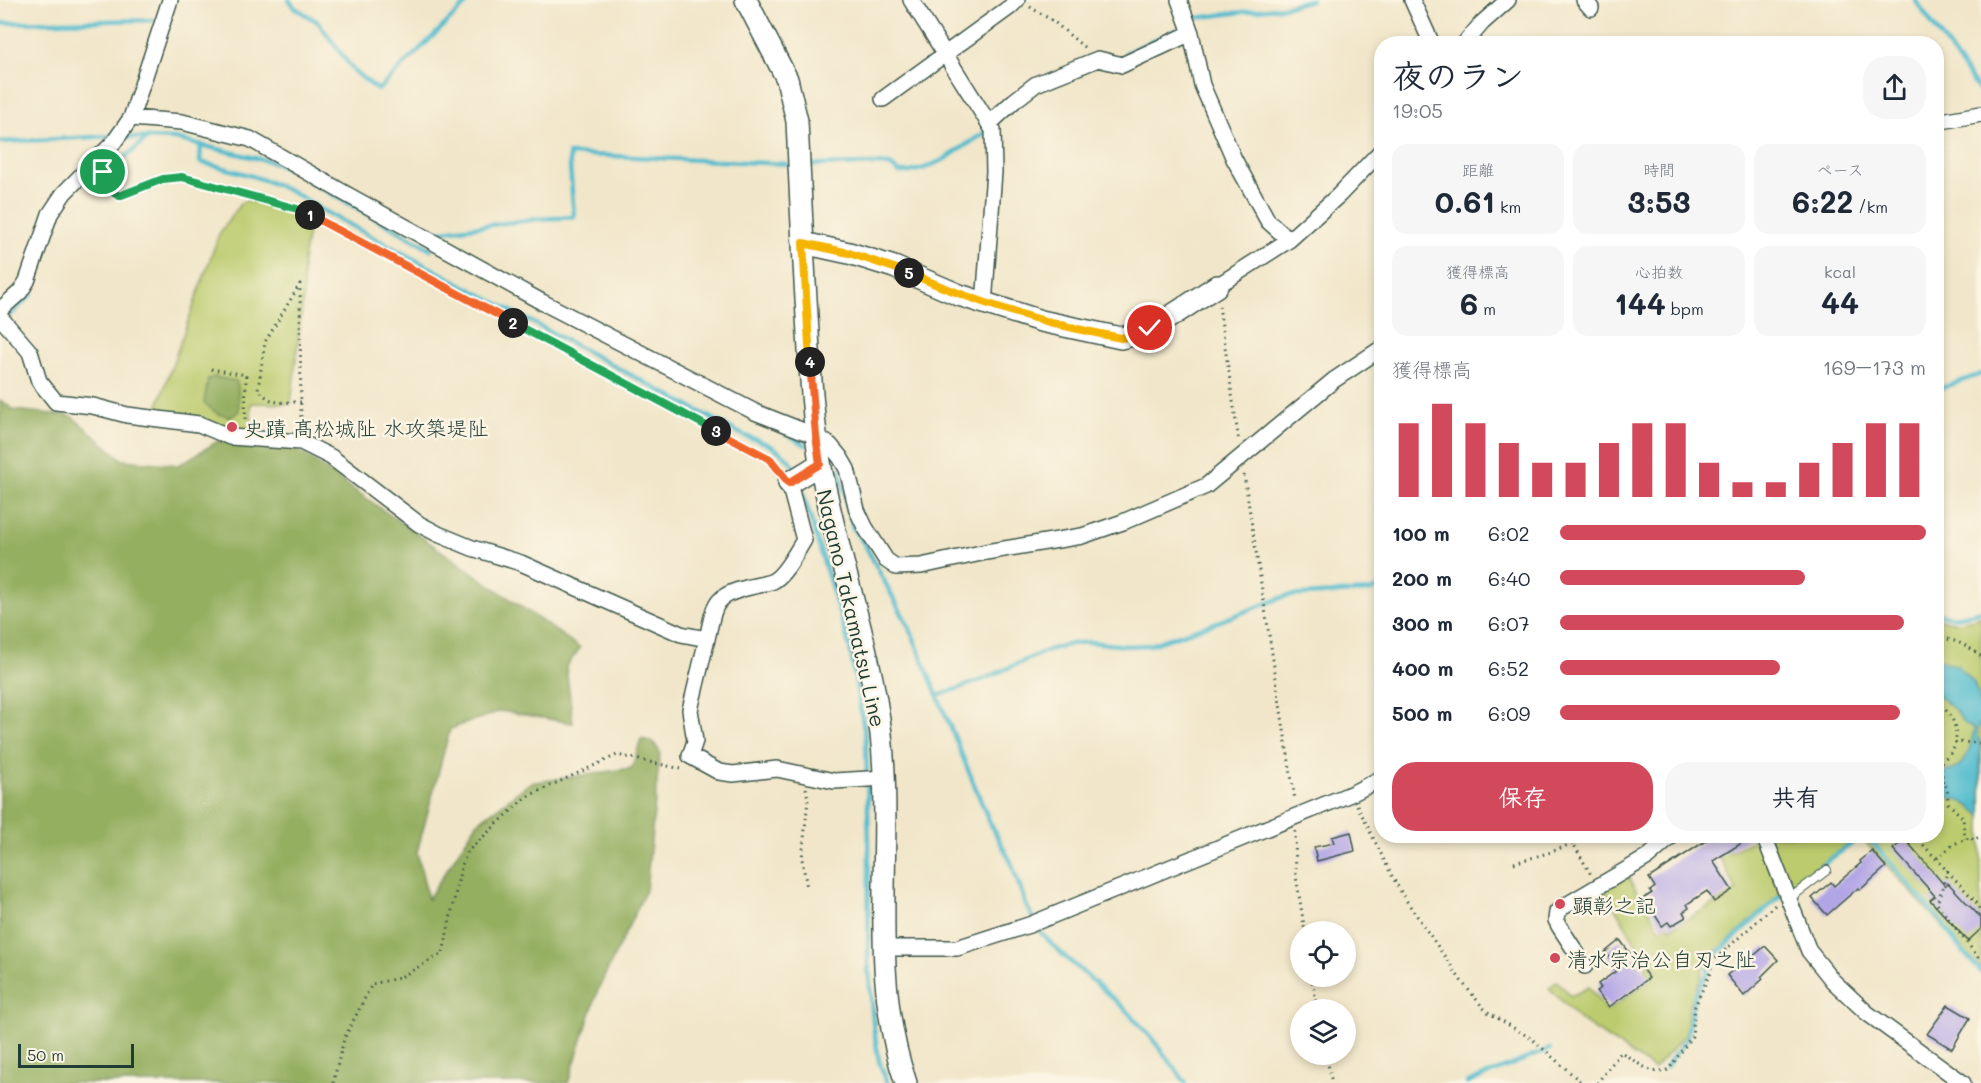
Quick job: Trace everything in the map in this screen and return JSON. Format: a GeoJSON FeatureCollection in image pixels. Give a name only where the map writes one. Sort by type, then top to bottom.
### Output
{"type":"FeatureCollection","features":[{"type":"Feature","properties":{"kind":"main road","name":"Nagano Takamatsu Line"},"geometry":{"type":"LineString","coordinates":[[746,0],[779,61],[792,94],[796,121],[816,436],[802,475],[837,543],[863,635],[876,701],[875,778],[891,1026],[906,1083]]}},
{"type":"Feature","properties":{"kind":"main road"},"geometry":{"type":"LineString","coordinates":[[803,243],[849,253],[894,267],[984,304],[1041,321],[1121,338],[1133,336],[1150,328],[1217,286]]}},
{"type":"Feature","properties":{"kind":"street"},"geometry":{"type":"LineString","coordinates":[[0,310],[20,292],[27,280],[50,214],[64,192],[118,137],[131,118],[170,0]]}},
{"type":"Feature","properties":{"kind":"street"},"geometry":{"type":"LineString","coordinates":[[911,0],[991,126],[994,172],[984,304]]}},
{"type":"Feature","properties":{"kind":"street"},"geometry":{"type":"LineString","coordinates":[[883,99],[1017,0]]}},
{"type":"Feature","properties":{"kind":"street"},"geometry":{"type":"LineString","coordinates":[[1179,0],[1189,27],[1203,85],[1233,159],[1268,221],[1289,240]]}},
{"type":"Feature","properties":{"kind":"street"},"geometry":{"type":"LineString","coordinates":[[1412,0],[1428,36]]}},
{"type":"Feature","properties":{"kind":"street"},"geometry":{"type":"LineString","coordinates":[[1471,36],[1508,0]]}},
{"type":"Feature","properties":{"kind":"street"},"geometry":{"type":"LineString","coordinates":[[991,126],[1014,101],[1036,84],[1098,59],[1122,65],[1189,27]]}},
{"type":"Feature","properties":{"kind":"street"},"geometry":{"type":"LineString","coordinates":[[1944,121],[1981,114]]}},
{"type":"Feature","properties":{"kind":"street"},"geometry":{"type":"LineString","coordinates":[[131,118],[182,122],[250,139],[542,302],[755,412],[816,436],[830,445],[847,469],[857,510],[865,527],[886,560],[896,567],[921,566],[986,552],[1082,536],[1123,522],[1206,486],[1334,380],[1374,353]]}},
{"type":"Feature","properties":{"kind":"street"},"geometry":{"type":"LineString","coordinates":[[1217,286],[1289,240],[1339,195],[1374,158]]}},
{"type":"Feature","properties":{"kind":"street"},"geometry":{"type":"LineString","coordinates":[[0,317],[30,352],[39,381],[57,402],[93,406],[127,415],[199,424],[230,436],[301,442],[331,457],[419,524],[438,534],[472,548],[521,563],[681,634],[707,639]]}},
{"type":"Feature","properties":{"kind":"street"},"geometry":{"type":"LineString","coordinates":[[802,475],[804,540],[780,576],[772,582],[737,590],[723,596],[715,604],[690,710],[695,741],[690,756],[719,772],[733,774],[777,769],[834,781],[875,778]]}},
{"type":"Feature","properties":{"kind":"street"},"geometry":{"type":"LineString","coordinates":[[885,948],[957,948],[1029,925],[1353,793],[1374,782]]}},
{"type":"Feature","properties":{"kind":"street"},"geometry":{"type":"LineString","coordinates":[[1585,966],[1559,926],[1556,920],[1557,912],[1648,857],[1664,843]]}},
{"type":"Feature","properties":{"kind":"street"},"geometry":{"type":"LineString","coordinates":[[1767,843],[1809,951],[1833,981],[1867,1013],[1963,1083]]}},
{"type":"Feature","properties":{"kind":"lane"},"geometry":{"type":"LineString","coordinates":[[1788,897],[1827,870]]}},
{"type":"Feature","properties":{"kind":"path"},"geometry":{"type":"LineString","coordinates":[[1017,0],[1053,21],[1098,59]]}},
{"type":"Feature","properties":{"kind":"path"},"geometry":{"type":"LineString","coordinates":[[103,172],[110,190],[119,196],[163,179],[182,177],[301,210],[802,475]]}},
{"type":"Feature","properties":{"kind":"path"},"geometry":{"type":"LineString","coordinates":[[301,402],[273,402],[258,389],[265,342],[300,284],[301,296],[301,402],[301,442]]}},
{"type":"Feature","properties":{"kind":"path"},"geometry":{"type":"LineString","coordinates":[[212,369],[246,375],[245,437]]}},
{"type":"Feature","properties":{"kind":"path"},"geometry":{"type":"LineString","coordinates":[[1262,598],[1297,815],[1296,876],[1303,921]]}},
{"type":"Feature","properties":{"kind":"path"},"geometry":{"type":"LineString","coordinates":[[1944,638],[1971,648],[1981,656]]}},
{"type":"Feature","properties":{"kind":"path"},"geometry":{"type":"LineString","coordinates":[[1944,709],[1951,714],[1956,725],[1956,742],[1952,752],[1944,759]]}},
{"type":"Feature","properties":{"kind":"path"},"geometry":{"type":"LineString","coordinates":[[1956,742],[1981,743]]}},
{"type":"Feature","properties":{"kind":"path"},"geometry":{"type":"LineString","coordinates":[[333,1083],[344,1039],[372,984],[399,978],[443,953],[461,867],[468,851],[484,835],[526,797],[617,755],[684,769],[690,756]]}},
{"type":"Feature","properties":{"kind":"path"},"geometry":{"type":"LineString","coordinates":[[1944,784],[1947,787],[1948,803],[1963,818],[1965,839]]}},
{"type":"Feature","properties":{"kind":"path"},"geometry":{"type":"LineString","coordinates":[[1353,793],[1374,838]]}},
{"type":"Feature","properties":{"kind":"path"},"geometry":{"type":"LineString","coordinates":[[807,888],[802,859],[808,799]]}},
{"type":"Feature","properties":{"kind":"path"},"geometry":{"type":"LineString","coordinates":[[1937,859],[1954,844],[1971,837],[1973,840],[1981,836]]}},
{"type":"Feature","properties":{"kind":"path"},"geometry":{"type":"LineString","coordinates":[[1376,843],[1392,876],[1462,982],[1486,1011],[1532,1039],[1582,1083]]}},
{"type":"Feature","properties":{"kind":"path"},"geometry":{"type":"LineString","coordinates":[[1515,863],[1573,843],[1597,887]]}},
{"type":"Feature","properties":{"kind":"path"},"geometry":{"type":"LineString","coordinates":[[1922,843],[1979,902],[1981,911]]}},
{"type":"Feature","properties":{"kind":"path"},"geometry":{"type":"LineString","coordinates":[[1948,870],[1937,904],[1981,961]]}},
{"type":"Feature","properties":{"kind":"path"},"geometry":{"type":"LineString","coordinates":[[1597,1083],[1621,1052],[1657,1072],[1665,1072],[1669,1069],[1692,1036],[1695,1006],[1710,974],[1712,962],[1788,897]]}},
{"type":"Feature","properties":{"kind":"path"},"geometry":{"type":"LineString","coordinates":[[1328,1065],[1332,1083]]}},
{"type":"Feature","properties":{"kind":"green space"},"geometry":{"type":"Polygon","coordinates":[[[246,200],[286,210],[310,220],[303,261],[303,299],[291,404],[251,403],[252,432],[235,434],[203,419],[156,411],[219,234],[240,204],[246,200]]]}},
{"type":"Feature","properties":{"kind":"green space"},"geometry":{"type":"Polygon","coordinates":[[[213,377],[236,381],[239,411],[231,417],[218,414],[204,403],[208,379],[213,377]]]}},
{"type":"Feature","properties":{"kind":"green space"},"geometry":{"type":"Polygon","coordinates":[[[0,400],[14,410],[71,416],[123,460],[179,465],[218,441],[293,447],[580,648],[566,667],[573,723],[500,711],[450,729],[417,852],[428,899],[477,823],[530,783],[632,768],[641,739],[653,742],[660,752],[646,890],[598,990],[568,1083],[0,1083],[0,400]]]}},
{"type":"Feature","properties":{"kind":"green space"},"geometry":{"type":"Polygon","coordinates":[[[1981,617],[1981,969],[1866,843],[1944,843],[1944,620],[1953,622],[1981,617]]]}},
{"type":"Feature","properties":{"kind":"green space"},"geometry":{"type":"Polygon","coordinates":[[[1712,843],[1723,843],[1729,853],[1748,843],[1759,843],[1781,893],[1704,963],[1701,978],[1689,1005],[1686,1034],[1654,1069],[1580,1020],[1549,988],[1557,981],[1571,996],[1589,987],[1607,1011],[1652,979],[1645,967],[1648,964],[1604,889],[1627,875],[1660,929],[1668,925],[1671,928],[1737,891],[1712,843]]]}},
{"type":"Feature","properties":{"kind":"green space"},"geometry":{"type":"Polygon","coordinates":[[[1771,843],[1849,843],[1789,888],[1771,843]]]}},
{"type":"Feature","properties":{"kind":"water"},"geometry":{"type":"Polygon","coordinates":[[[1944,661],[1958,666],[1974,683],[1978,694],[1981,709],[1981,721],[1977,730],[1980,747],[1981,816],[1961,801],[1944,796],[1944,773],[1965,759],[1971,746],[1974,728],[1965,724],[1955,710],[1944,701],[1944,661]]]}},
{"type":"Feature","properties":{"kind":"building"},"geometry":{"type":"Polygon","coordinates":[[[1351,832],[1355,851],[1317,861],[1314,847],[1334,843],[1332,837],[1351,832]]]}},
{"type":"Feature","properties":{"kind":"building"},"geometry":{"type":"Polygon","coordinates":[[[1702,843],[1742,843],[1713,861],[1732,890],[1714,902],[1707,891],[1687,904],[1689,908],[1683,912],[1686,917],[1671,926],[1668,922],[1662,926],[1644,898],[1652,893],[1650,891],[1655,887],[1649,878],[1702,843]]]}},
{"type":"Feature","properties":{"kind":"building"},"geometry":{"type":"Polygon","coordinates":[[[1900,843],[1908,843],[1945,886],[1948,883],[1981,918],[1981,929],[1968,941],[1930,900],[1935,896],[1893,849],[1900,843]]]}},
{"type":"Feature","properties":{"kind":"building"},"geometry":{"type":"Polygon","coordinates":[[[1872,851],[1886,867],[1827,915],[1812,898],[1831,882],[1834,886],[1872,851]]]}},
{"type":"Feature","properties":{"kind":"building"},"geometry":{"type":"Polygon","coordinates":[[[1620,940],[1649,978],[1609,1007],[1596,991],[1601,988],[1598,984],[1616,971],[1612,966],[1615,964],[1605,952],[1620,940]]]}},
{"type":"Feature","properties":{"kind":"building"},"geometry":{"type":"Polygon","coordinates":[[[1765,946],[1778,960],[1761,977],[1763,979],[1744,996],[1727,975],[1739,965],[1741,967],[1765,946]]]}},
{"type":"Feature","properties":{"kind":"building"},"geometry":{"type":"Polygon","coordinates":[[[1948,1005],[1970,1018],[1952,1049],[1927,1034],[1948,1005]]]}},
{"type":"Feature","properties":{"kind":"waterway"},"geometry":{"type":"LineString","coordinates":[[289,0],[295,8],[318,22],[354,71],[378,90],[470,0]]}},
{"type":"Feature","properties":{"kind":"waterway"},"geometry":{"type":"LineString","coordinates":[[1126,53],[1177,30],[1195,18],[1283,7],[1311,0]]}},
{"type":"Feature","properties":{"kind":"waterway"},"geometry":{"type":"LineString","coordinates":[[1915,0],[1941,36]]}},
{"type":"Feature","properties":{"kind":"waterway"},"geometry":{"type":"LineString","coordinates":[[0,23],[154,20]]}},
{"type":"Feature","properties":{"kind":"waterway"},"geometry":{"type":"LineString","coordinates":[[1944,41],[1981,93]]}},
{"type":"Feature","properties":{"kind":"waterway"},"geometry":{"type":"LineString","coordinates":[[808,165],[877,164],[890,165],[899,172],[910,172],[943,160],[989,130]]}},
{"type":"Feature","properties":{"kind":"waterway"},"geometry":{"type":"LineString","coordinates":[[0,142],[114,136]]}},
{"type":"Feature","properties":{"kind":"waterway"},"geometry":{"type":"LineString","coordinates":[[122,137],[175,139],[268,161],[287,168]]}},
{"type":"Feature","properties":{"kind":"waterway"},"geometry":{"type":"LineString","coordinates":[[92,174],[127,156],[147,138]]}},
{"type":"Feature","properties":{"kind":"waterway"},"geometry":{"type":"LineString","coordinates":[[201,144],[200,162],[248,175],[293,193],[745,436],[775,448],[788,458],[796,471]]}},
{"type":"Feature","properties":{"kind":"waterway"},"geometry":{"type":"LineString","coordinates":[[428,233],[537,219],[574,217],[569,154],[788,164]]}},
{"type":"Feature","properties":{"kind":"waterway"},"geometry":{"type":"LineString","coordinates":[[307,180],[431,249]]}},
{"type":"Feature","properties":{"kind":"waterway"},"geometry":{"type":"LineString","coordinates":[[11,315],[31,295],[48,243]]}},
{"type":"Feature","properties":{"kind":"waterway"},"geometry":{"type":"LineString","coordinates":[[1944,387],[1981,374]]}},
{"type":"Feature","properties":{"kind":"waterway"},"geometry":{"type":"LineString","coordinates":[[777,428],[806,445]]}},
{"type":"Feature","properties":{"kind":"waterway"},"geometry":{"type":"LineString","coordinates":[[833,465],[839,470],[853,528],[865,545],[910,629],[990,823],[1011,862],[1026,905],[1041,933],[1123,1007],[1150,1036],[1186,1083]]}},
{"type":"Feature","properties":{"kind":"waterway"},"geometry":{"type":"LineString","coordinates":[[800,484],[850,648],[866,740],[869,844],[868,964],[874,1030],[879,1061],[887,1083]]}},
{"type":"Feature","properties":{"kind":"waterway"},"geometry":{"type":"LineString","coordinates":[[938,696],[984,679],[1048,650],[1070,644],[1089,642],[1128,646],[1150,645],[1286,596],[1374,589]]}},
{"type":"Feature","properties":{"kind":"waterway"},"geometry":{"type":"LineString","coordinates":[[1944,615],[1964,615],[1981,611]]}},
{"type":"Feature","properties":{"kind":"waterway"},"geometry":{"type":"LineString","coordinates":[[1666,1067],[1687,1038],[1694,997],[1707,974],[1709,961],[1777,899],[1852,843]]}},
{"type":"Feature","properties":{"kind":"waterway"},"geometry":{"type":"LineString","coordinates":[[1873,843],[1981,972]]}},
{"type":"Feature","properties":{"kind":"waterway"},"geometry":{"type":"LineString","coordinates":[[1467,1083],[1550,1049]]}},
{"type":"Feature","properties":{"kind":"place","name":"史蹟 髙松城阯 水攻築堤阯"},"geometry":{"type":"Point","coordinates":[232,427]}},
{"type":"Feature","properties":{"kind":"place","name":"顕彰之記"},"geometry":{"type":"Point","coordinates":[1560,904]}},
{"type":"Feature","properties":{"kind":"place","name":"清水宗治公自刃之阯"},"geometry":{"type":"Point","coordinates":[1555,958]}},
{"type":"Feature","properties":{"kind":"route"},"geometry":{"type":"LineString","coordinates":[[103,172],[110,190],[119,196],[163,179],[182,177],[301,210],[770,459],[789,483],[820,464],[811,380],[803,243],[849,253],[894,267],[959,295],[1041,321],[1121,338],[1133,336],[1150,328]]}}]}
